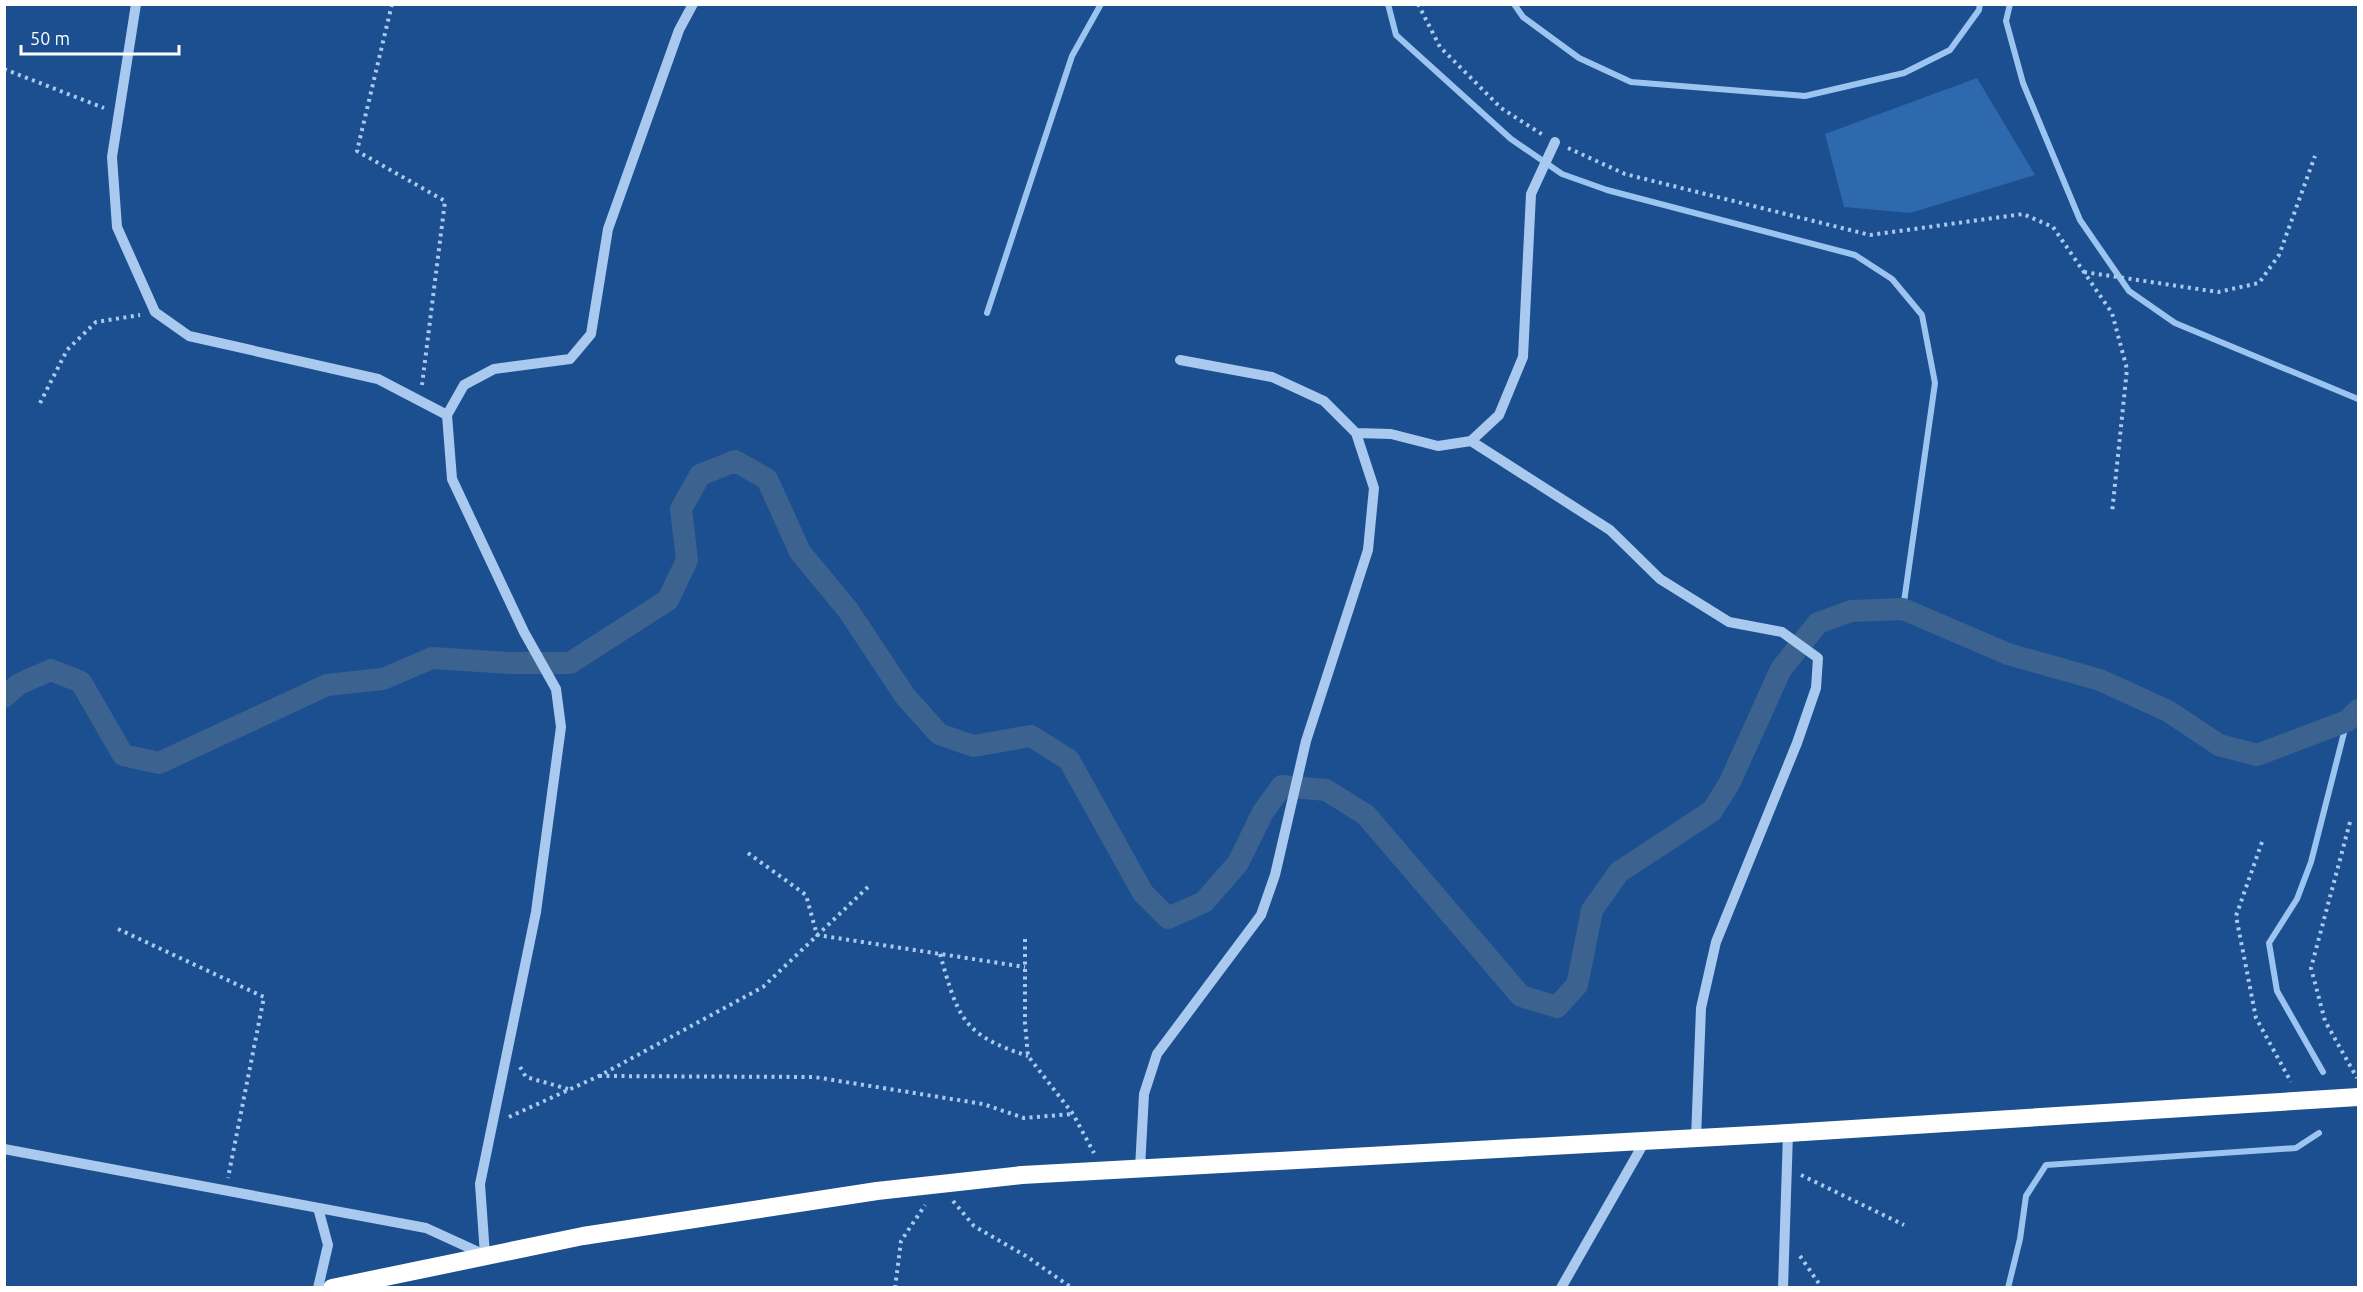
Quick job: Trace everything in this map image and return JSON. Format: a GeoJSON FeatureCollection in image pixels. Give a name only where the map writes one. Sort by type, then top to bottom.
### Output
{"type":"FeatureCollection","features":[{"type":"Feature","properties":{"kind":"highway"},"geometry":{"type":"LineString","coordinates":[[332,1287],[583,1236],[877,1191],[1022,1175],[1788,1133],[2358,1097]]}},
{"type":"Feature","properties":{"kind":"street"},"geometry":{"type":"LineString","coordinates":[[136,4],[112,157],[117,228],[155,312],[189,336],[378,379],[447,416]]}},
{"type":"Feature","properties":{"kind":"street"},"geometry":{"type":"LineString","coordinates":[[4,1149],[426,1228],[485,1255],[480,1184],[536,912],[561,727],[556,689],[525,632],[452,479],[447,416],[464,385],[494,369],[570,359],[591,334],[608,229],[680,30],[693,4]]}},
{"type":"Feature","properties":{"kind":"street"},"geometry":{"type":"LineString","coordinates":[[1356,433],[1390,434],[1438,446],[1471,441],[1498,414],[1523,357],[1532,194],[1555,142]]}},
{"type":"Feature","properties":{"kind":"street"},"geometry":{"type":"LineString","coordinates":[[1140,1168],[1144,1094],[1157,1054],[1261,915],[1275,875],[1306,741],[1368,550],[1374,488],[1356,433],[1324,401],[1272,377],[1180,360]]}},
{"type":"Feature","properties":{"kind":"street"},"geometry":{"type":"LineString","coordinates":[[1471,441],[1610,530],[1660,579],[1729,622],[1782,632],[1818,658],[1816,688],[1801,732],[1716,942],[1701,1008],[1696,1138]]}},
{"type":"Feature","properties":{"kind":"street"},"geometry":{"type":"LineString","coordinates":[[1783,1287],[1788,1133]]}},
{"type":"Feature","properties":{"kind":"street"},"geometry":{"type":"LineString","coordinates":[[1561,1287],[1644,1141]]}},
{"type":"Feature","properties":{"kind":"street"},"geometry":{"type":"LineString","coordinates":[[318,1208],[328,1245],[318,1287]]}},
{"type":"Feature","properties":{"kind":"path"},"geometry":{"type":"LineString","coordinates":[[392,4],[357,151],[445,201],[420,401]]}},
{"type":"Feature","properties":{"kind":"path"},"geometry":{"type":"LineString","coordinates":[[1418,4],[1440,47],[1501,108],[1555,142],[1625,174],[1870,234],[2023,214],[2053,226],[2112,313],[2127,369],[2112,513]]}},
{"type":"Feature","properties":{"kind":"path"},"geometry":{"type":"LineString","coordinates":[[4,69],[119,114]]}},
{"type":"Feature","properties":{"kind":"path"},"geometry":{"type":"LineString","coordinates":[[2084,272],[2218,292],[2259,283],[2279,255],[2315,156]]}},
{"type":"Feature","properties":{"kind":"path"},"geometry":{"type":"LineString","coordinates":[[40,403],[67,350],[96,322],[155,312]]}},
{"type":"Feature","properties":{"kind":"path"},"geometry":{"type":"LineString","coordinates":[[2350,822],[2311,968],[2325,1021],[2358,1082]]}},
{"type":"Feature","properties":{"kind":"path"},"geometry":{"type":"LineString","coordinates":[[2262,842],[2236,916],[2256,1018],[2299,1099]]}},
{"type":"Feature","properties":{"kind":"path"},"geometry":{"type":"LineString","coordinates":[[748,852],[806,895],[817,935]]}},
{"type":"Feature","properties":{"kind":"path"},"geometry":{"type":"LineString","coordinates":[[492,1124],[599,1076],[763,987],[870,885]]}},
{"type":"Feature","properties":{"kind":"path"},"geometry":{"type":"LineString","coordinates":[[118,929],[264,997],[225,1190]]}},
{"type":"Feature","properties":{"kind":"path"},"geometry":{"type":"LineString","coordinates":[[817,935],[1025,967]]}},
{"type":"Feature","properties":{"kind":"path"},"geometry":{"type":"LineString","coordinates":[[1025,939],[1025,1023],[1028,1056],[1073,1114],[1103,1170]]}},
{"type":"Feature","properties":{"kind":"path"},"geometry":{"type":"LineString","coordinates":[[940,954],[954,1002],[974,1031],[999,1047],[1028,1056]]}},
{"type":"Feature","properties":{"kind":"path"},"geometry":{"type":"LineString","coordinates":[[508,1049],[526,1077],[570,1089]]}},
{"type":"Feature","properties":{"kind":"path"},"geometry":{"type":"LineString","coordinates":[[599,1076],[814,1077],[983,1104],[1024,1118],[1073,1114]]}},
{"type":"Feature","properties":{"kind":"path"},"geometry":{"type":"LineString","coordinates":[[1786,1169],[1904,1225]]}},
{"type":"Feature","properties":{"kind":"path"},"geometry":{"type":"LineString","coordinates":[[895,1287],[901,1241],[939,1184],[974,1226],[1026,1256],[1072,1287]]}},
{"type":"Feature","properties":{"kind":"path"},"geometry":{"type":"LineString","coordinates":[[1784,1234],[1822,1287]]}},
{"type":"Feature","properties":{"kind":"shaded area"},"geometry":{"type":"Polygon","coordinates":[[[1977,78],[2035,175],[1910,213],[1844,207],[1825,134],[1977,78]]]}},
{"type":"Feature","properties":{"kind":"waterway"},"geometry":{"type":"LineString","coordinates":[[987,313],[1072,56],[1101,4]]}},
{"type":"Feature","properties":{"kind":"waterway"},"geometry":{"type":"LineString","coordinates":[[1388,4],[1396,35],[1511,139],[1562,174],[1607,190],[1855,255],[1892,279],[1922,315],[1935,383],[1903,609]]}},
{"type":"Feature","properties":{"kind":"waterway"},"geometry":{"type":"LineString","coordinates":[[1514,4],[1523,17],[1579,58],[1631,82],[1805,96],[1904,73],[1950,50],[1979,10],[1980,4]]}},
{"type":"Feature","properties":{"kind":"waterway"},"geometry":{"type":"LineString","coordinates":[[2010,4],[2006,21],[2023,83],[2080,220],[2129,291],[2175,323],[2358,399]]}},
{"type":"Feature","properties":{"kind":"waterway"},"geometry":{"type":"LineString","coordinates":[[4,697],[19,684],[51,670],[81,682],[123,755],[159,763],[327,685],[383,679],[432,658],[510,663],[570,663],[668,600],[687,560],[681,509],[700,475],[735,461],[767,479],[800,552],[848,610],[905,696],[939,734],[973,746],[1031,736],[1069,760],[1143,893],[1168,918],[1204,902],[1238,863],[1263,812],[1282,786],[1326,790],[1366,815],[1521,996],[1557,1007],[1577,985],[1592,910],[1619,872],[1712,811],[1729,784],[1781,669],[1818,623],[1851,611],[1903,609],[2008,654],[2100,680],[2168,711],[2219,745],[2257,755],[2347,721],[2358,710]]}},
{"type":"Feature","properties":{"kind":"waterway"},"geometry":{"type":"LineString","coordinates":[[2323,1072],[2277,991],[2269,943],[2297,899],[2311,862],[2347,721]]}},
{"type":"Feature","properties":{"kind":"waterway"},"geometry":{"type":"LineString","coordinates":[[2008,1288],[2020,1239],[2026,1196],[2046,1165],[2296,1148],[2319,1133]]}}]}
